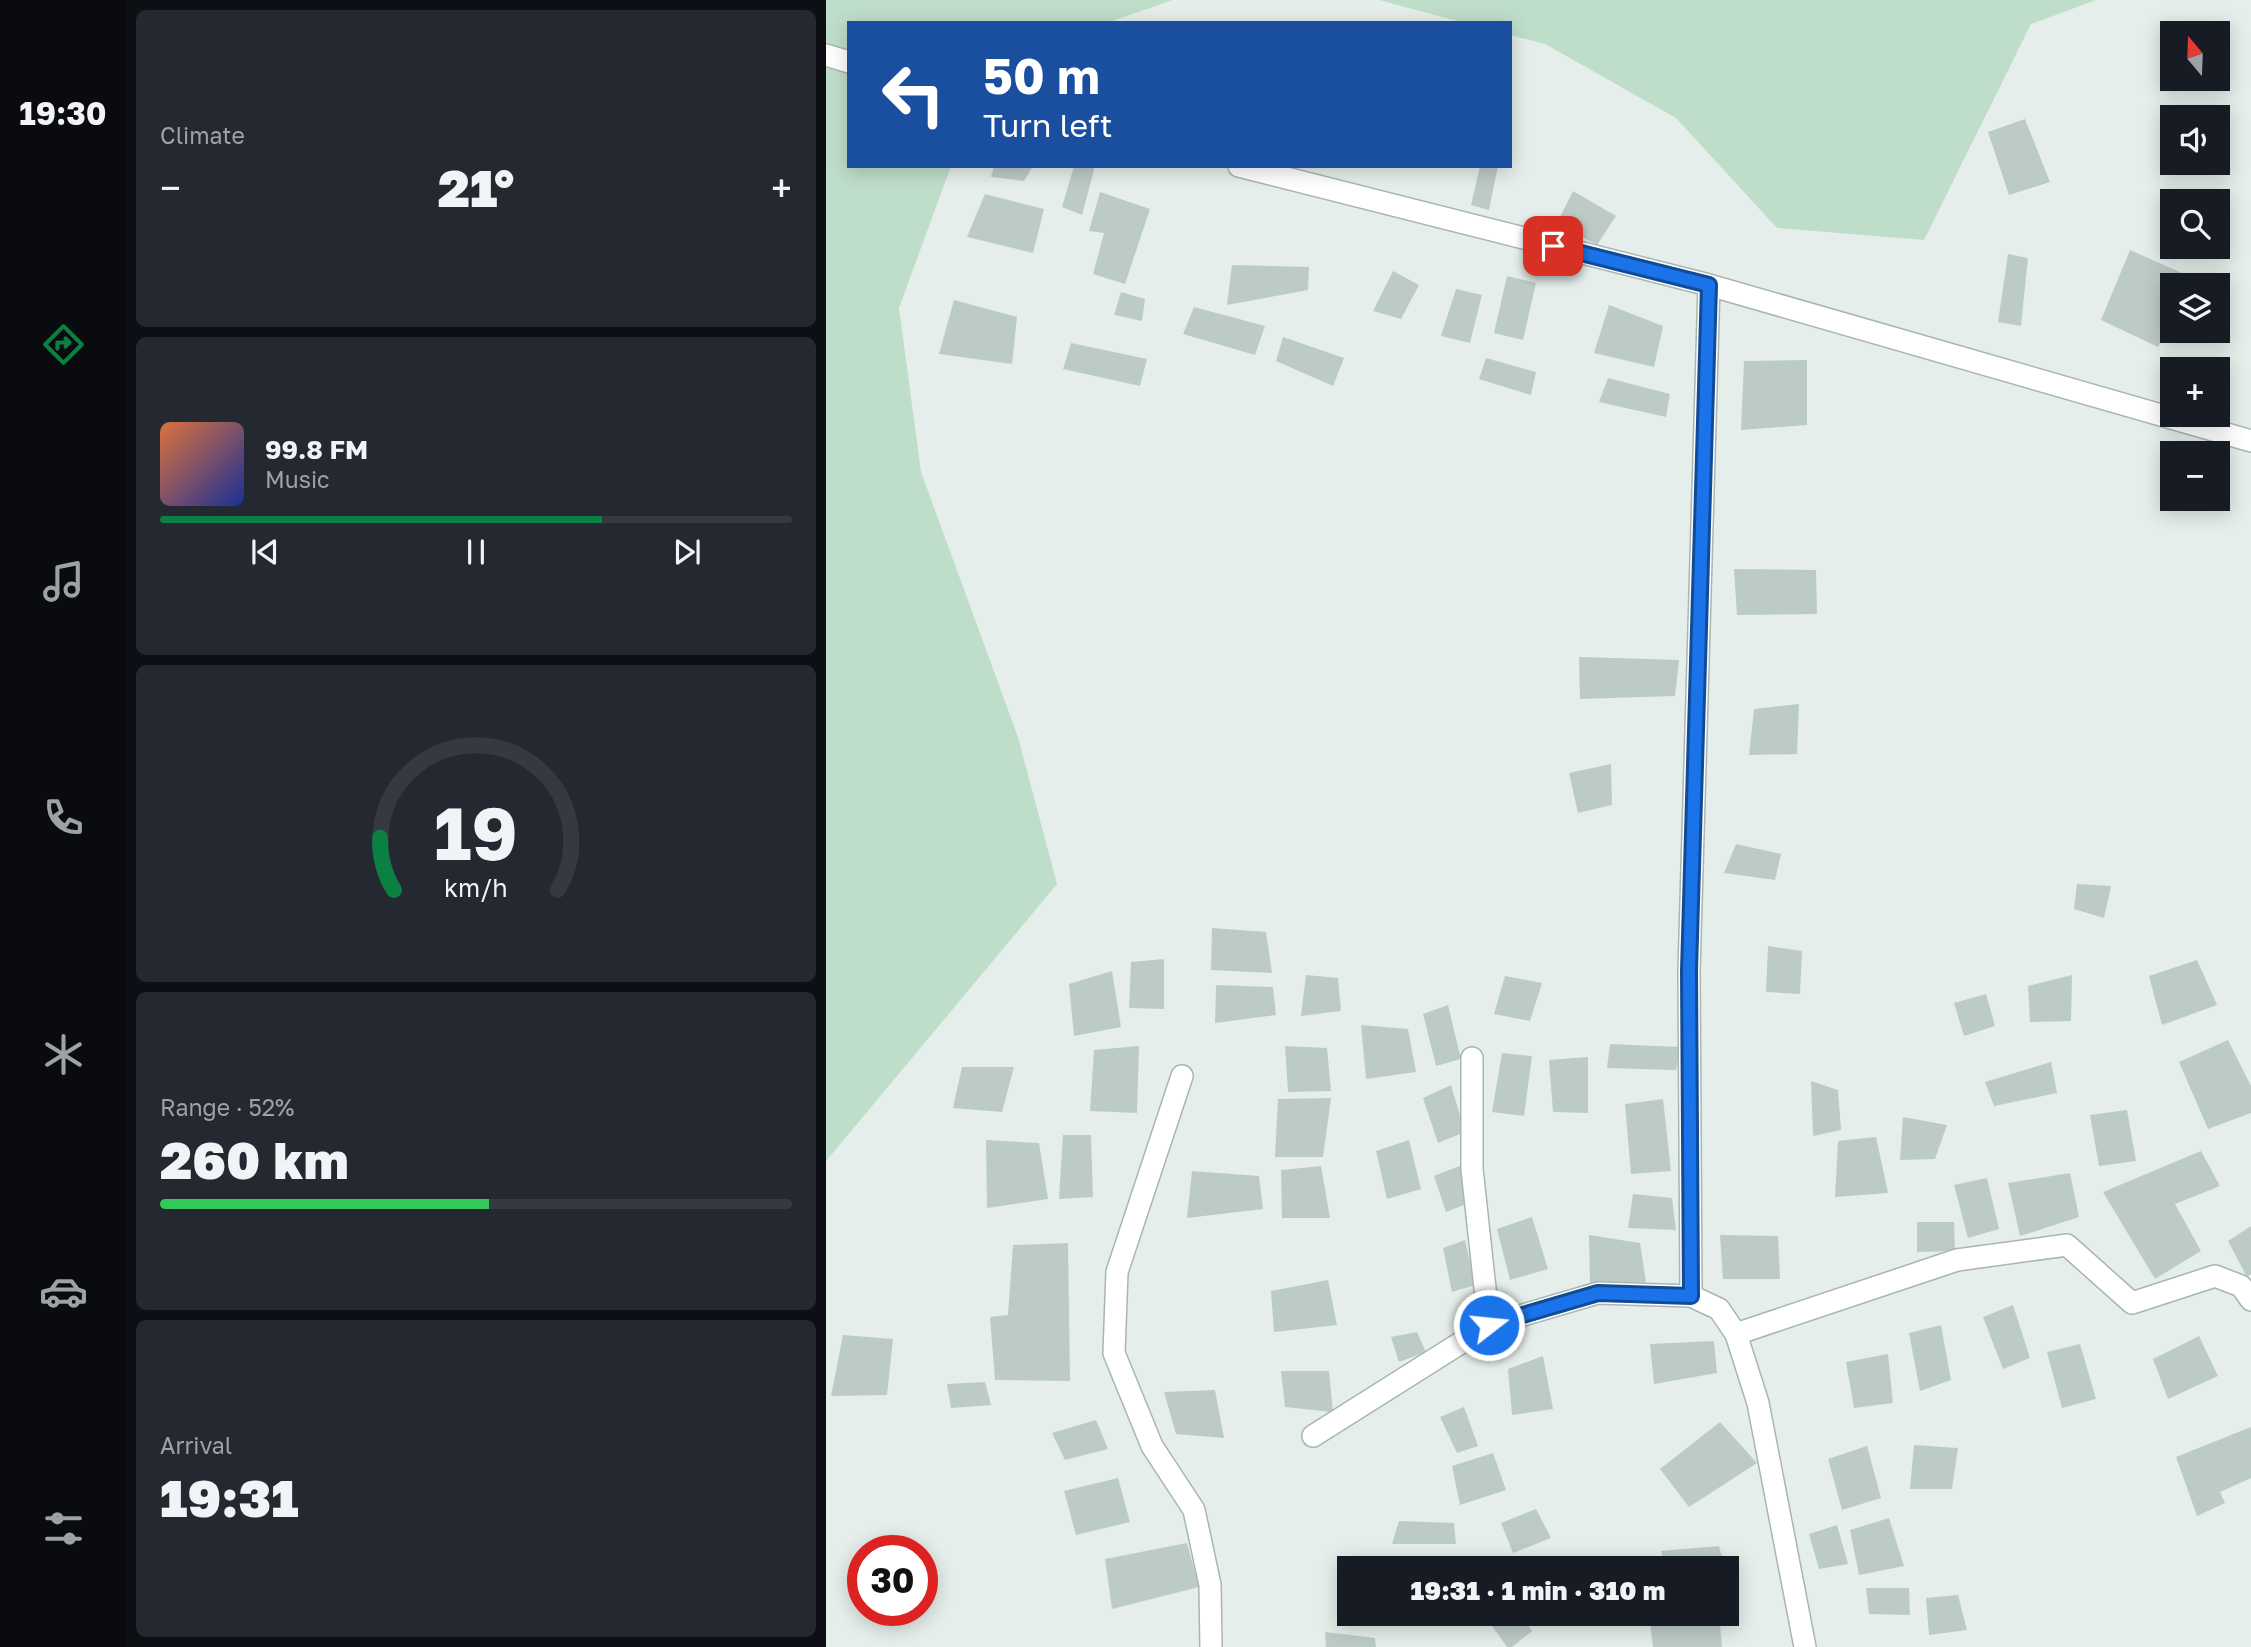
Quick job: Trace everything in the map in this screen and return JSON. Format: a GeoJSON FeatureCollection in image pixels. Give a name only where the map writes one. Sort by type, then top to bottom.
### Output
{"type":"FeatureCollection","features":[{"type":"Feature","properties":{"kind":"street"},"geometry":{"type":"LineString","coordinates":[[826,55],[847,61]]}},
{"type":"Feature","properties":{"kind":"street"},"geometry":{"type":"LineString","coordinates":[[1247,168],[1709,285],[2247,434]]}},
{"type":"Feature","properties":{"kind":"street"},"geometry":{"type":"LineString","coordinates":[[1691,1296],[1689,971],[1709,285]]}},
{"type":"Feature","properties":{"kind":"street"},"geometry":{"type":"LineString","coordinates":[[1472,1058],[1472,1170],[1489,1325]]}},
{"type":"Feature","properties":{"kind":"street"},"geometry":{"type":"LineString","coordinates":[[1182,1076],[1117,1272],[1114,1353],[1152,1446],[1194,1510],[1210,1585],[1211,1647]]}},
{"type":"Feature","properties":{"kind":"street"},"geometry":{"type":"LineString","coordinates":[[1736,1334],[1957,1260],[2067,1245],[2132,1303],[2215,1276],[2241,1286],[2251,1300]]}},
{"type":"Feature","properties":{"kind":"street"},"geometry":{"type":"LineString","coordinates":[[1313,1436],[1489,1325],[1598,1293],[1691,1296],[1719,1309],[1736,1334],[1758,1403],[1805,1647]]}},
{"type":"Feature","properties":{"kind":"green space"},"geometry":{"type":"Polygon","coordinates":[[[826,0],[1173,0],[1112,21],[847,21],[847,168],[950,168],[899,308],[921,472],[1018,737],[1057,884],[826,1161],[826,0]]]}},
{"type":"Feature","properties":{"kind":"green space"},"geometry":{"type":"Polygon","coordinates":[[[1379,0],[2096,0],[2031,24],[1924,240],[1777,228],[1676,118],[1545,44],[1512,36],[1512,21],[1458,21],[1379,0]]]}},
{"type":"Feature","properties":{"kind":"building"},"geometry":{"type":"Polygon","coordinates":[[[2025,119],[2050,182],[2009,195],[1988,132],[2025,119]]]}},
{"type":"Feature","properties":{"kind":"building"},"geometry":{"type":"Polygon","coordinates":[[[993,168],[1032,168],[1024,181],[991,177],[993,168]]]}},
{"type":"Feature","properties":{"kind":"building"},"geometry":{"type":"Polygon","coordinates":[[[1073,168],[1094,168],[1082,215],[1062,207],[1073,168]]]}},
{"type":"Feature","properties":{"kind":"building"},"geometry":{"type":"Polygon","coordinates":[[[1480,168],[1498,168],[1489,210],[1471,205],[1480,168]]]}},
{"type":"Feature","properties":{"kind":"building"},"geometry":{"type":"Polygon","coordinates":[[[1573,191],[1616,216],[1597,245],[1557,223],[1573,191]]]}},
{"type":"Feature","properties":{"kind":"building"},"geometry":{"type":"Polygon","coordinates":[[[1100,192],[1150,209],[1125,284],[1093,274],[1104,233],[1089,231],[1100,192]]]}},
{"type":"Feature","properties":{"kind":"building"},"geometry":{"type":"Polygon","coordinates":[[[985,194],[1044,209],[1033,253],[967,237],[985,194]]]}},
{"type":"Feature","properties":{"kind":"building"},"geometry":{"type":"Polygon","coordinates":[[[2130,250],[2182,273],[2160,273],[2158,347],[2101,320],[2130,250]]]}},
{"type":"Feature","properties":{"kind":"building"},"geometry":{"type":"Polygon","coordinates":[[[2008,254],[2028,258],[2021,326],[1998,322],[2008,254]]]}},
{"type":"Feature","properties":{"kind":"building"},"geometry":{"type":"Polygon","coordinates":[[[1232,265],[1309,267],[1308,290],[1227,305],[1232,265]]]}},
{"type":"Feature","properties":{"kind":"building"},"geometry":{"type":"Polygon","coordinates":[[[1393,271],[1419,285],[1401,319],[1373,311],[1393,271]]]}},
{"type":"Feature","properties":{"kind":"building"},"geometry":{"type":"Polygon","coordinates":[[[1507,276],[1536,283],[1523,340],[1494,333],[1507,276]]]}},
{"type":"Feature","properties":{"kind":"building"},"geometry":{"type":"Polygon","coordinates":[[[1456,289],[1482,295],[1470,343],[1441,336],[1456,289]]]}},
{"type":"Feature","properties":{"kind":"building"},"geometry":{"type":"Polygon","coordinates":[[[1121,292],[1145,299],[1142,321],[1114,315],[1121,292]]]}},
{"type":"Feature","properties":{"kind":"building"},"geometry":{"type":"Polygon","coordinates":[[[954,300],[1017,317],[1012,364],[939,354],[954,300]]]}},
{"type":"Feature","properties":{"kind":"building"},"geometry":{"type":"Polygon","coordinates":[[[1609,305],[1663,326],[1654,367],[1594,353],[1609,305]]]}},
{"type":"Feature","properties":{"kind":"building"},"geometry":{"type":"Polygon","coordinates":[[[1194,307],[1265,326],[1255,355],[1183,334],[1194,307]]]}},
{"type":"Feature","properties":{"kind":"building"},"geometry":{"type":"Polygon","coordinates":[[[1283,337],[1344,358],[1333,386],[1276,361],[1283,337]]]}},
{"type":"Feature","properties":{"kind":"building"},"geometry":{"type":"Polygon","coordinates":[[[1071,343],[1147,359],[1140,386],[1063,369],[1071,343]]]}},
{"type":"Feature","properties":{"kind":"building"},"geometry":{"type":"Polygon","coordinates":[[[1486,358],[1536,372],[1531,395],[1479,379],[1486,358]]]}},
{"type":"Feature","properties":{"kind":"building"},"geometry":{"type":"Polygon","coordinates":[[[1807,360],[1807,425],[1741,430],[1744,361],[1807,360]]]}},
{"type":"Feature","properties":{"kind":"building"},"geometry":{"type":"Polygon","coordinates":[[[1608,378],[1670,394],[1666,417],[1599,402],[1608,378]]]}},
{"type":"Feature","properties":{"kind":"building"},"geometry":{"type":"Polygon","coordinates":[[[1734,569],[1816,570],[1817,614],[1737,615],[1734,569]]]}},
{"type":"Feature","properties":{"kind":"building"},"geometry":{"type":"Polygon","coordinates":[[[1579,657],[1679,660],[1675,696],[1580,699],[1579,657]]]}},
{"type":"Feature","properties":{"kind":"building"},"geometry":{"type":"Polygon","coordinates":[[[1799,704],[1797,754],[1749,755],[1754,709],[1799,704]]]}},
{"type":"Feature","properties":{"kind":"building"},"geometry":{"type":"Polygon","coordinates":[[[1611,764],[1612,805],[1578,813],[1569,773],[1611,764]]]}},
{"type":"Feature","properties":{"kind":"building"},"geometry":{"type":"Polygon","coordinates":[[[1736,844],[1781,854],[1775,880],[1724,873],[1736,844]]]}},
{"type":"Feature","properties":{"kind":"building"},"geometry":{"type":"Polygon","coordinates":[[[2077,884],[2111,886],[2104,918],[2074,909],[2077,884]]]}},
{"type":"Feature","properties":{"kind":"building"},"geometry":{"type":"Polygon","coordinates":[[[1212,928],[1266,932],[1272,973],[1211,970],[1212,928]]]}},
{"type":"Feature","properties":{"kind":"building"},"geometry":{"type":"Polygon","coordinates":[[[1768,946],[1802,951],[1800,994],[1766,992],[1768,946]]]}},
{"type":"Feature","properties":{"kind":"building"},"geometry":{"type":"Polygon","coordinates":[[[1164,959],[1164,1009],[1129,1008],[1131,962],[1164,959]]]}},
{"type":"Feature","properties":{"kind":"building"},"geometry":{"type":"Polygon","coordinates":[[[2197,960],[2217,1005],[2162,1025],[2149,976],[2197,960]]]}},
{"type":"Feature","properties":{"kind":"building"},"geometry":{"type":"Polygon","coordinates":[[[1112,971],[1121,1027],[1074,1036],[1069,984],[1112,971]]]}},
{"type":"Feature","properties":{"kind":"building"},"geometry":{"type":"Polygon","coordinates":[[[1306,975],[1338,978],[1341,1011],[1301,1016],[1306,975]]]}},
{"type":"Feature","properties":{"kind":"building"},"geometry":{"type":"Polygon","coordinates":[[[2072,975],[2071,1021],[2030,1022],[2028,986],[2072,975]]]}},
{"type":"Feature","properties":{"kind":"building"},"geometry":{"type":"Polygon","coordinates":[[[1505,976],[1542,983],[1530,1021],[1494,1014],[1505,976]]]}},
{"type":"Feature","properties":{"kind":"building"},"geometry":{"type":"Polygon","coordinates":[[[1216,985],[1273,987],[1276,1015],[1215,1023],[1216,985]]]}},
{"type":"Feature","properties":{"kind":"building"},"geometry":{"type":"Polygon","coordinates":[[[1986,994],[1995,1026],[1964,1036],[1954,1003],[1986,994]]]}},
{"type":"Feature","properties":{"kind":"building"},"geometry":{"type":"Polygon","coordinates":[[[1448,1005],[1461,1059],[1436,1066],[1423,1014],[1448,1005]]]}},
{"type":"Feature","properties":{"kind":"building"},"geometry":{"type":"Polygon","coordinates":[[[1361,1025],[1408,1029],[1416,1072],[1366,1079],[1361,1025]]]}},
{"type":"Feature","properties":{"kind":"building"},"geometry":{"type":"Polygon","coordinates":[[[2228,1040],[2251,1086],[2251,1113],[2208,1129],[2179,1062],[2228,1040]]]}},
{"type":"Feature","properties":{"kind":"building"},"geometry":{"type":"Polygon","coordinates":[[[1610,1044],[1680,1047],[1676,1070],[1607,1068],[1610,1044]]]}},
{"type":"Feature","properties":{"kind":"building"},"geometry":{"type":"Polygon","coordinates":[[[1139,1046],[1137,1113],[1090,1111],[1094,1050],[1139,1046]]]}},
{"type":"Feature","properties":{"kind":"building"},"geometry":{"type":"Polygon","coordinates":[[[1285,1046],[1327,1048],[1331,1091],[1288,1092],[1285,1046]]]}},
{"type":"Feature","properties":{"kind":"building"},"geometry":{"type":"Polygon","coordinates":[[[1502,1053],[1532,1056],[1524,1116],[1492,1112],[1502,1053]]]}},
{"type":"Feature","properties":{"kind":"building"},"geometry":{"type":"Polygon","coordinates":[[[1588,1057],[1588,1113],[1553,1112],[1549,1060],[1588,1057]]]}},
{"type":"Feature","properties":{"kind":"building"},"geometry":{"type":"Polygon","coordinates":[[[2051,1062],[2057,1093],[1994,1106],[1985,1082],[2051,1062]]]}},
{"type":"Feature","properties":{"kind":"building"},"geometry":{"type":"Polygon","coordinates":[[[962,1067],[1014,1067],[1002,1112],[953,1108],[962,1067]]]}},
{"type":"Feature","properties":{"kind":"building"},"geometry":{"type":"Polygon","coordinates":[[[1811,1081],[1838,1090],[1841,1130],[1813,1136],[1811,1081]]]}},
{"type":"Feature","properties":{"kind":"building"},"geometry":{"type":"Polygon","coordinates":[[[1451,1085],[1465,1132],[1438,1143],[1423,1098],[1451,1085]]]}},
{"type":"Feature","properties":{"kind":"building"},"geometry":{"type":"Polygon","coordinates":[[[1331,1098],[1323,1157],[1275,1157],[1278,1099],[1331,1098]]]}},
{"type":"Feature","properties":{"kind":"building"},"geometry":{"type":"Polygon","coordinates":[[[1663,1099],[1671,1171],[1631,1174],[1625,1104],[1663,1099]]]}},
{"type":"Feature","properties":{"kind":"building"},"geometry":{"type":"Polygon","coordinates":[[[2127,1110],[2136,1161],[2099,1166],[2090,1115],[2127,1110]]]}},
{"type":"Feature","properties":{"kind":"building"},"geometry":{"type":"Polygon","coordinates":[[[1903,1117],[1947,1125],[1935,1159],[1900,1160],[1903,1117]]]}},
{"type":"Feature","properties":{"kind":"building"},"geometry":{"type":"Polygon","coordinates":[[[1063,1135],[1091,1135],[1093,1197],[1059,1199],[1063,1135]]]}},
{"type":"Feature","properties":{"kind":"building"},"geometry":{"type":"Polygon","coordinates":[[[1876,1137],[1888,1193],[1835,1197],[1838,1141],[1876,1137]]]}},
{"type":"Feature","properties":{"kind":"building"},"geometry":{"type":"Polygon","coordinates":[[[986,1140],[1039,1143],[1048,1199],[987,1208],[986,1140]]]}},
{"type":"Feature","properties":{"kind":"building"},"geometry":{"type":"Polygon","coordinates":[[[1409,1140],[1421,1189],[1387,1199],[1376,1151],[1409,1140]]]}},
{"type":"Feature","properties":{"kind":"building"},"geometry":{"type":"Polygon","coordinates":[[[2201,1151],[2220,1186],[2175,1204],[2201,1251],[2155,1279],[2103,1192],[2201,1151]]]}},
{"type":"Feature","properties":{"kind":"building"},"geometry":{"type":"Polygon","coordinates":[[[1462,1165],[1469,1203],[1446,1212],[1434,1176],[1462,1165]]]}},
{"type":"Feature","properties":{"kind":"building"},"geometry":{"type":"Polygon","coordinates":[[[1321,1166],[1330,1218],[1282,1218],[1281,1170],[1321,1166]]]}},
{"type":"Feature","properties":{"kind":"building"},"geometry":{"type":"Polygon","coordinates":[[[1192,1171],[1259,1176],[1263,1209],[1187,1218],[1192,1171]]]}},
{"type":"Feature","properties":{"kind":"building"},"geometry":{"type":"Polygon","coordinates":[[[2070,1173],[2079,1217],[2020,1236],[2008,1183],[2070,1173]]]}},
{"type":"Feature","properties":{"kind":"building"},"geometry":{"type":"Polygon","coordinates":[[[1987,1178],[1999,1229],[1968,1238],[1954,1185],[1987,1178]]]}},
{"type":"Feature","properties":{"kind":"building"},"geometry":{"type":"Polygon","coordinates":[[[1633,1194],[1672,1198],[1676,1230],[1628,1228],[1633,1194]]]}},
{"type":"Feature","properties":{"kind":"building"},"geometry":{"type":"Polygon","coordinates":[[[1532,1217],[1548,1269],[1510,1280],[1497,1229],[1532,1217]]]}},
{"type":"Feature","properties":{"kind":"building"},"geometry":{"type":"Polygon","coordinates":[[[1917,1222],[1954,1222],[1955,1251],[1917,1252],[1917,1222]]]}},
{"type":"Feature","properties":{"kind":"building"},"geometry":{"type":"Polygon","coordinates":[[[2251,1226],[2251,1274],[2247,1277],[2228,1241],[2251,1226]]]}},
{"type":"Feature","properties":{"kind":"building"},"geometry":{"type":"Polygon","coordinates":[[[1589,1235],[1640,1243],[1646,1282],[1590,1284],[1589,1235]]]}},
{"type":"Feature","properties":{"kind":"building"},"geometry":{"type":"Polygon","coordinates":[[[1720,1235],[1778,1236],[1780,1279],[1723,1279],[1720,1235]]]}},
{"type":"Feature","properties":{"kind":"building"},"geometry":{"type":"Polygon","coordinates":[[[1465,1240],[1475,1285],[1452,1292],[1443,1248],[1465,1240]]]}},
{"type":"Feature","properties":{"kind":"building"},"geometry":{"type":"Polygon","coordinates":[[[1068,1243],[1070,1381],[995,1380],[990,1317],[1008,1315],[1013,1245],[1068,1243]]]}},
{"type":"Feature","properties":{"kind":"building"},"geometry":{"type":"Polygon","coordinates":[[[1328,1280],[1337,1325],[1274,1332],[1271,1291],[1328,1280]]]}},
{"type":"Feature","properties":{"kind":"building"},"geometry":{"type":"Polygon","coordinates":[[[2013,1305],[2030,1358],[2003,1369],[1983,1317],[2013,1305]]]}},
{"type":"Feature","properties":{"kind":"building"},"geometry":{"type":"Polygon","coordinates":[[[1941,1325],[1951,1380],[1920,1391],[1909,1333],[1941,1325]]]}},
{"type":"Feature","properties":{"kind":"building"},"geometry":{"type":"Polygon","coordinates":[[[1417,1332],[1426,1352],[1399,1362],[1391,1337],[1417,1332]]]}},
{"type":"Feature","properties":{"kind":"building"},"geometry":{"type":"Polygon","coordinates":[[[843,1335],[893,1339],[887,1395],[831,1396],[843,1335]]]}},
{"type":"Feature","properties":{"kind":"building"},"geometry":{"type":"Polygon","coordinates":[[[2199,1336],[2218,1376],[2168,1399],[2153,1359],[2199,1336]]]}},
{"type":"Feature","properties":{"kind":"building"},"geometry":{"type":"Polygon","coordinates":[[[1714,1341],[1717,1373],[1654,1384],[1650,1344],[1714,1341]]]}},
{"type":"Feature","properties":{"kind":"building"},"geometry":{"type":"Polygon","coordinates":[[[2080,1344],[2096,1399],[2062,1408],[2047,1352],[2080,1344]]]}},
{"type":"Feature","properties":{"kind":"building"},"geometry":{"type":"Polygon","coordinates":[[[1888,1354],[1893,1403],[1854,1408],[1846,1362],[1888,1354]]]}},
{"type":"Feature","properties":{"kind":"building"},"geometry":{"type":"Polygon","coordinates":[[[1543,1356],[1553,1409],[1512,1415],[1508,1369],[1543,1356]]]}},
{"type":"Feature","properties":{"kind":"building"},"geometry":{"type":"Polygon","coordinates":[[[1281,1371],[1329,1371],[1333,1412],[1285,1407],[1281,1371]]]}},
{"type":"Feature","properties":{"kind":"building"},"geometry":{"type":"Polygon","coordinates":[[[985,1382],[991,1405],[951,1408],[947,1384],[985,1382]]]}},
{"type":"Feature","properties":{"kind":"building"},"geometry":{"type":"Polygon","coordinates":[[[1215,1390],[1224,1438],[1176,1434],[1164,1392],[1215,1390]]]}},
{"type":"Feature","properties":{"kind":"building"},"geometry":{"type":"Polygon","coordinates":[[[1464,1407],[1478,1446],[1457,1453],[1440,1417],[1464,1407]]]}},
{"type":"Feature","properties":{"kind":"building"},"geometry":{"type":"Polygon","coordinates":[[[1096,1420],[1108,1449],[1065,1460],[1052,1433],[1096,1420]]]}},
{"type":"Feature","properties":{"kind":"building"},"geometry":{"type":"Polygon","coordinates":[[[1720,1422],[1757,1463],[1689,1507],[1660,1469],[1720,1422]]]}},
{"type":"Feature","properties":{"kind":"building"},"geometry":{"type":"Polygon","coordinates":[[[2251,1427],[2251,1478],[2220,1492],[2225,1503],[2197,1516],[2176,1457],[2251,1427]]]}},
{"type":"Feature","properties":{"kind":"building"},"geometry":{"type":"Polygon","coordinates":[[[1914,1445],[1958,1448],[1952,1489],[1910,1489],[1914,1445]]]}},
{"type":"Feature","properties":{"kind":"building"},"geometry":{"type":"Polygon","coordinates":[[[1867,1446],[1881,1498],[1842,1510],[1828,1459],[1867,1446]]]}},
{"type":"Feature","properties":{"kind":"building"},"geometry":{"type":"Polygon","coordinates":[[[1493,1453],[1506,1490],[1460,1505],[1452,1466],[1493,1453]]]}},
{"type":"Feature","properties":{"kind":"building"},"geometry":{"type":"Polygon","coordinates":[[[1118,1478],[1130,1522],[1076,1535],[1064,1491],[1118,1478]]]}},
{"type":"Feature","properties":{"kind":"building"},"geometry":{"type":"Polygon","coordinates":[[[1536,1509],[1551,1538],[1513,1553],[1501,1523],[1536,1509]]]}},
{"type":"Feature","properties":{"kind":"building"},"geometry":{"type":"Polygon","coordinates":[[[1889,1518],[1904,1566],[1859,1575],[1850,1530],[1889,1518]]]}},
{"type":"Feature","properties":{"kind":"building"},"geometry":{"type":"Polygon","coordinates":[[[1399,1521],[1454,1523],[1456,1544],[1392,1544],[1399,1521]]]}},
{"type":"Feature","properties":{"kind":"building"},"geometry":{"type":"Polygon","coordinates":[[[1837,1525],[1848,1564],[1819,1569],[1809,1534],[1837,1525]]]}},
{"type":"Feature","properties":{"kind":"building"},"geometry":{"type":"Polygon","coordinates":[[[1187,1543],[1199,1587],[1112,1609],[1105,1559],[1187,1543]]]}},
{"type":"Feature","properties":{"kind":"building"},"geometry":{"type":"Polygon","coordinates":[[[1719,1546],[1722,1556],[1662,1556],[1661,1551],[1719,1546]]]}},
{"type":"Feature","properties":{"kind":"building"},"geometry":{"type":"Polygon","coordinates":[[[1866,1588],[1909,1588],[1910,1615],[1869,1614],[1866,1588]]]}},
{"type":"Feature","properties":{"kind":"building"},"geometry":{"type":"Polygon","coordinates":[[[1958,1595],[1967,1630],[1929,1635],[1926,1598],[1958,1595]]]}},
{"type":"Feature","properties":{"kind":"building"},"geometry":{"type":"Polygon","coordinates":[[[1492,1626],[1529,1626],[1532,1631],[1512,1647],[1507,1647],[1492,1626]]]}},
{"type":"Feature","properties":{"kind":"building"},"geometry":{"type":"Polygon","coordinates":[[[1650,1626],[1720,1626],[1722,1647],[1653,1647],[1650,1626]]]}},
{"type":"Feature","properties":{"kind":"building"},"geometry":{"type":"Polygon","coordinates":[[[1325,1632],[1375,1638],[1376,1647],[1326,1647],[1325,1632]]]}},
{"type":"Feature","properties":{"kind":"route"},"geometry":{"type":"LineString","coordinates":[[1489,1325],[1598,1293],[1691,1296],[1689,971],[1709,285],[1553,246]]}}]}
